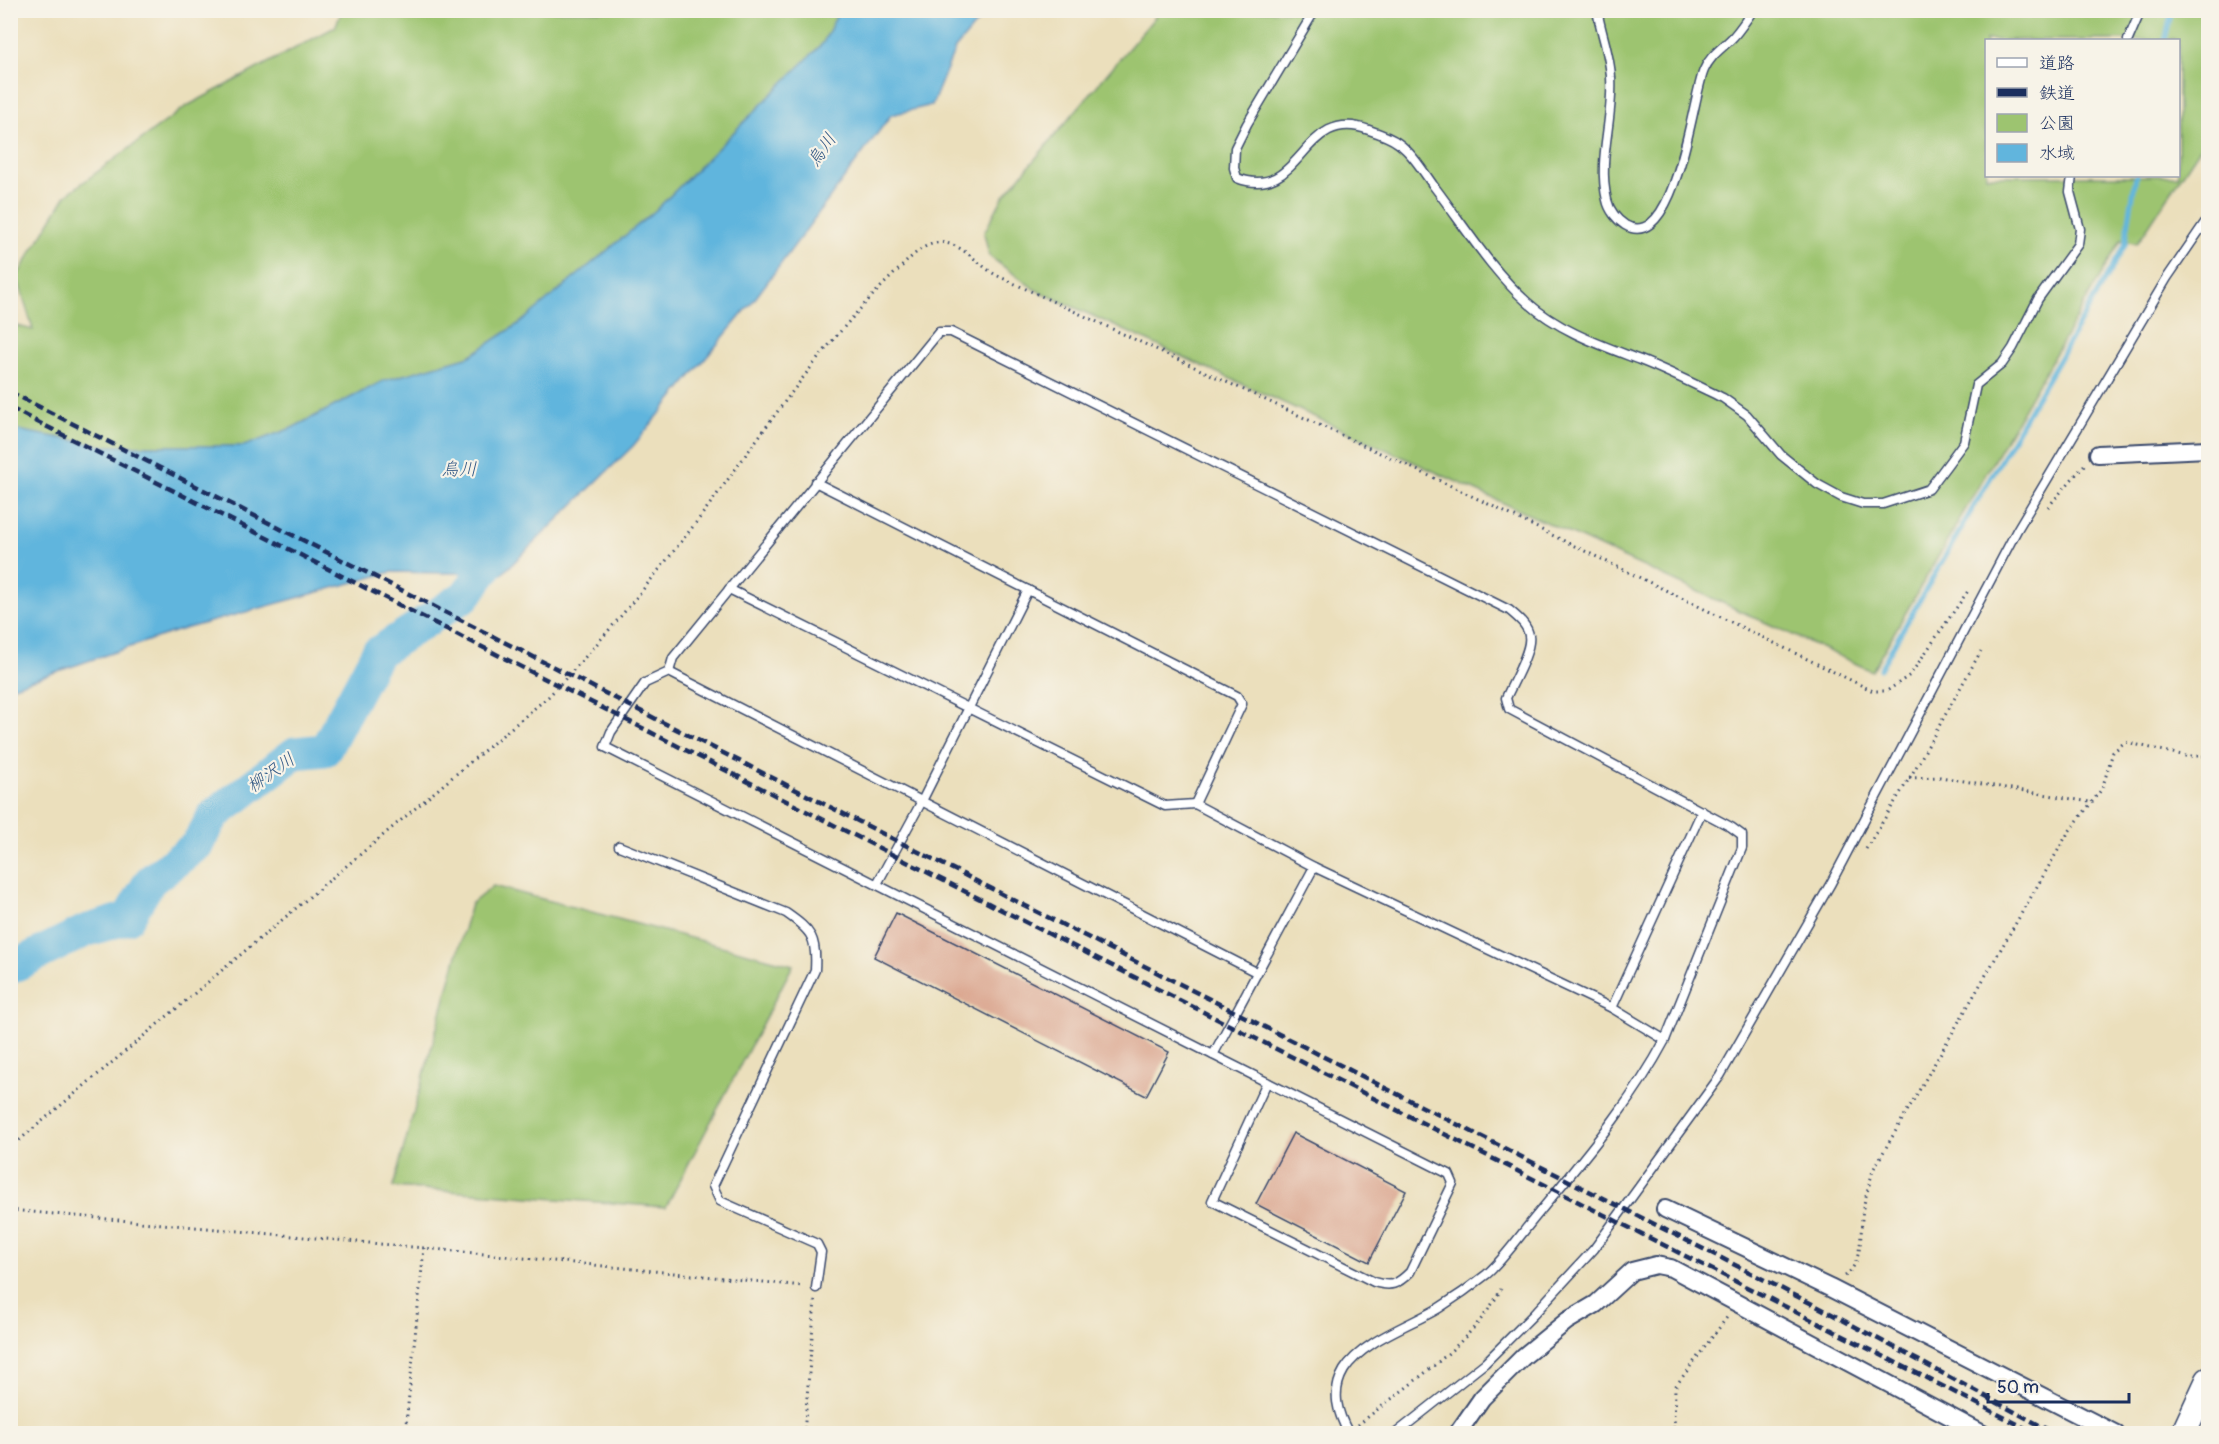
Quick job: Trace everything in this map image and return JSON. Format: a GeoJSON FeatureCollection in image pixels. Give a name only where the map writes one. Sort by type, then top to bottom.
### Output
{"type":"FeatureCollection","features":[{"type":"Feature","properties":{"kind":"main road"},"geometry":{"type":"LineString","coordinates":[[2183,1434],[2208,1380]]}},
{"type":"Feature","properties":{"kind":"street"},"geometry":{"type":"LineString","coordinates":[[2098,454],[2208,449]]}},
{"type":"Feature","properties":{"kind":"street"},"geometry":{"type":"LineString","coordinates":[[1665,1209],[1830,1288],[2116,1434]]}},
{"type":"Feature","properties":{"kind":"street"},"geometry":{"type":"LineString","coordinates":[[1457,1434],[1482,1398],[1524,1356],[1567,1321],[1596,1304],[1632,1271],[1656,1265],[1671,1268],[1983,1434]]}},
{"type":"Feature","properties":{"kind":"lane"},"geometry":{"type":"LineString","coordinates":[[1315,10],[1235,148],[1234,168],[1237,178],[1259,183],[1281,176],[1315,138],[1338,126],[1355,125],[1398,143],[1420,167],[1506,282],[1528,304],[1560,326],[1723,398],[1747,415],[1796,468],[1841,497],[1863,504],[1883,504],[1929,489],[1964,442],[1976,385],[2002,364],[2013,348],[2038,299],[2078,244],[2080,229],[2070,192],[2072,177]]}},
{"type":"Feature","properties":{"kind":"lane"},"geometry":{"type":"LineString","coordinates":[[1597,10],[1611,77],[1603,164],[1607,203],[1617,219],[1627,227],[1640,228],[1652,222],[1660,212],[1682,165],[1703,70],[1712,55],[1733,37],[1753,10]]}},
{"type":"Feature","properties":{"kind":"lane"},"geometry":{"type":"LineString","coordinates":[[2128,39],[2141,10]]}},
{"type":"Feature","properties":{"kind":"lane"},"geometry":{"type":"LineString","coordinates":[[1395,1434],[1485,1363],[1594,1249],[1720,1076],[1831,883],[2017,530],[2167,278],[2208,218]]}},
{"type":"Feature","properties":{"kind":"lane"},"geometry":{"type":"LineString","coordinates":[[1267,1082],[1212,1201],[1374,1282],[1387,1286],[1399,1284],[1410,1272],[1453,1184],[1449,1174],[605,747],[611,732],[645,683],[669,672],[673,658],[939,332],[951,332],[1509,610],[1522,622],[1529,634],[1529,645],[1506,698],[1509,709],[1702,811],[1742,835],[1742,849],[1665,1040],[1652,1065],[1596,1143],[1488,1272],[1439,1308],[1391,1333],[1349,1364],[1338,1382],[1336,1399],[1339,1414],[1348,1433]]}},
{"type":"Feature","properties":{"kind":"lane"},"geometry":{"type":"LineString","coordinates":[[815,482],[1237,696],[1242,704],[1195,804]]}},
{"type":"Feature","properties":{"kind":"lane"},"geometry":{"type":"LineString","coordinates":[[729,589],[1165,806],[1195,804],[1314,867],[1612,1008],[1665,1040]]}},
{"type":"Feature","properties":{"kind":"lane"},"geometry":{"type":"LineString","coordinates":[[877,884],[922,801],[1028,590]]}},
{"type":"Feature","properties":{"kind":"lane"},"geometry":{"type":"LineString","coordinates":[[669,672],[1257,972]]}},
{"type":"Feature","properties":{"kind":"lane"},"geometry":{"type":"LineString","coordinates":[[1612,1008],[1702,811]]}},
{"type":"Feature","properties":{"kind":"lane"},"geometry":{"type":"LineString","coordinates":[[619,846],[786,913],[808,928],[816,949],[815,970],[713,1186],[720,1201],[817,1244],[821,1252],[816,1288]]}},
{"type":"Feature","properties":{"kind":"lane"},"geometry":{"type":"LineString","coordinates":[[1213,1055],[1314,867]]}},
{"type":"Feature","properties":{"kind":"path"},"geometry":{"type":"LineString","coordinates":[[10,1148],[549,697],[594,650],[697,521],[804,374],[872,295],[922,247],[936,243],[950,243],[964,251],[982,268],[998,276],[1449,485],[1873,691],[1887,691],[1910,675],[1973,583]]}},
{"type":"Feature","properties":{"kind":"path"},"geometry":{"type":"LineString","coordinates":[[2045,510],[2088,460],[2098,454]]}},
{"type":"Feature","properties":{"kind":"path"},"geometry":{"type":"LineString","coordinates":[[1865,849],[1910,778],[1981,651]]}},
{"type":"Feature","properties":{"kind":"path"},"geometry":{"type":"LineString","coordinates":[[1830,1288],[1853,1271],[1860,1246],[1863,1208],[1873,1170],[2068,832],[2102,789],[2114,752],[2125,741],[2186,756],[2208,756]]}},
{"type":"Feature","properties":{"kind":"path"},"geometry":{"type":"LineString","coordinates":[[1910,778],[1941,777],[2090,802]]}},
{"type":"Feature","properties":{"kind":"path"},"geometry":{"type":"LineString","coordinates":[[10,1210],[424,1248],[816,1288],[804,1434]]}},
{"type":"Feature","properties":{"kind":"path"},"geometry":{"type":"LineString","coordinates":[[405,1434],[424,1248]]}},
{"type":"Feature","properties":{"kind":"path"},"geometry":{"type":"LineString","coordinates":[[1348,1433],[1468,1336],[1489,1312],[1501,1289]]}},
{"type":"Feature","properties":{"kind":"path"},"geometry":{"type":"LineString","coordinates":[[1674,1434],[1675,1387],[1737,1305]]}},
{"type":"Feature","properties":{"kind":"green space"},"geometry":{"type":"Polygon","coordinates":[[[342,11],[839,11],[823,43],[656,210],[520,323],[470,356],[383,381],[292,428],[244,446],[104,446],[11,429],[10,324],[33,330],[17,276],[66,195],[187,106],[335,27],[342,11]]]}},
{"type":"Feature","properties":{"kind":"green space"},"geometry":{"type":"Polygon","coordinates":[[[1160,11],[2208,11],[2208,136],[2137,244],[2121,240],[1872,671],[1036,290],[989,256],[984,233],[1003,197],[1160,11]]]}},
{"type":"Feature","properties":{"kind":"green space"},"geometry":{"type":"Polygon","coordinates":[[[493,886],[793,965],[666,1207],[393,1187],[471,904],[493,886]]]}},
{"type":"Feature","properties":{"kind":"water","name":"烏川"},"geometry":{"type":"Polygon","coordinates":[[[839,11],[987,11],[955,49],[932,105],[891,115],[754,300],[633,446],[502,574],[391,572],[177,631],[11,687],[11,429],[104,446],[244,446],[292,428],[383,381],[470,356],[520,323],[656,210],[823,43],[839,11]]]}},
{"type":"Feature","properties":{"kind":"building"},"geometry":{"type":"Polygon","coordinates":[[[896,913],[1169,1052],[1146,1096],[874,957],[896,913]]]}},
{"type":"Feature","properties":{"kind":"building"},"geometry":{"type":"Polygon","coordinates":[[[1293,1133],[1406,1191],[1369,1262],[1256,1204],[1293,1133]]]}},
{"type":"Feature","properties":{"kind":"waterway"},"geometry":{"type":"LineString","coordinates":[[2165,39],[2172,10]]}},
{"type":"Feature","properties":{"kind":"waterway"},"geometry":{"type":"LineString","coordinates":[[1880,669],[2125,245],[2136,177]]}},
{"type":"Feature","properties":{"kind":"waterway","name":"柳沢川"},"geometry":{"type":"LineString","coordinates":[[10,968],[85,931],[128,918],[150,881],[197,845],[214,815],[295,753],[325,750],[377,653],[465,596],[509,537]]}},
{"type":"Feature","properties":{"kind":"railway"},"geometry":{"type":"LineString","coordinates":[[10,392],[1824,1310],[2056,1434]]}},
{"type":"Feature","properties":{"kind":"railway"},"geometry":{"type":"LineString","coordinates":[[10,408],[2037,1434]]}}]}
